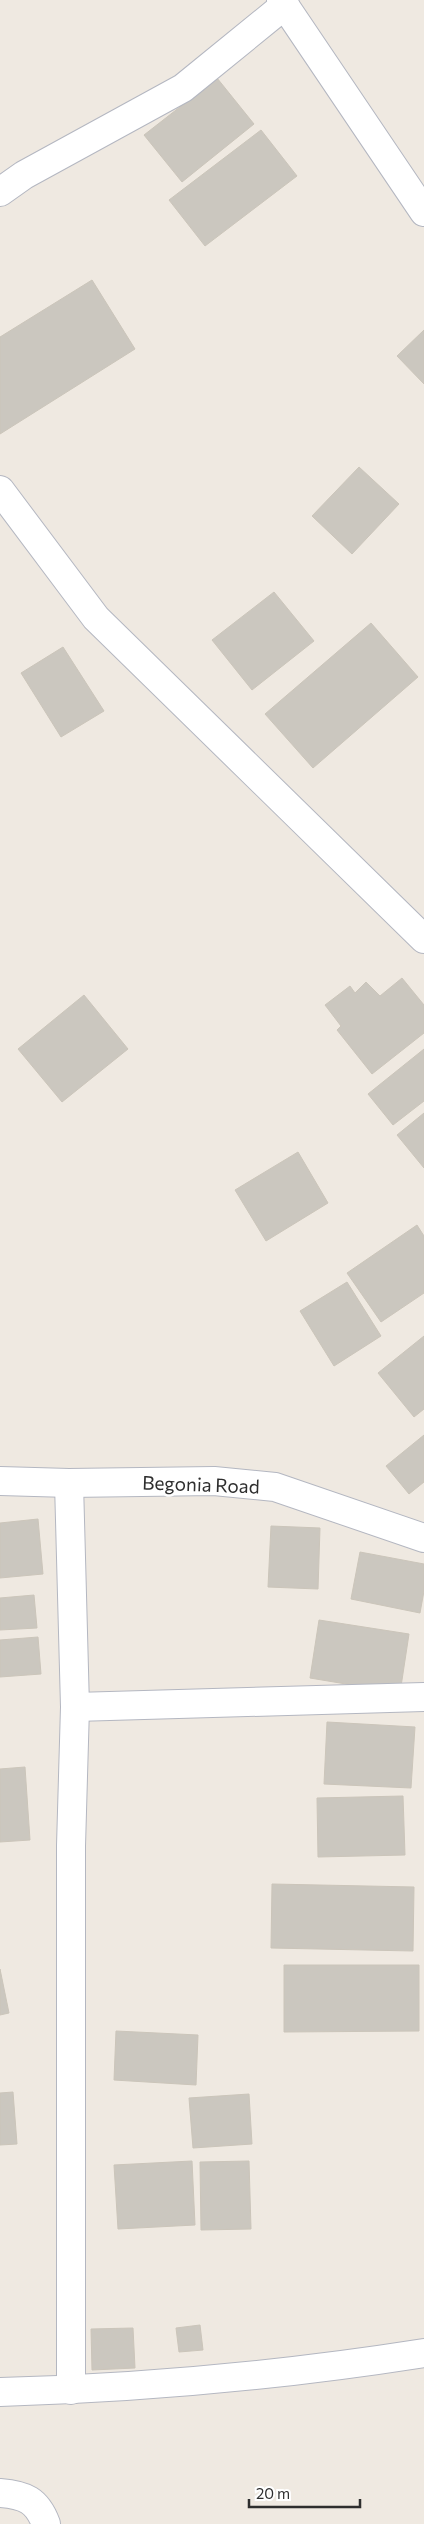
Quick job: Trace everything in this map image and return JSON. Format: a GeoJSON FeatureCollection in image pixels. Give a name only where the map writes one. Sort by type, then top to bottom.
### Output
{"type":"FeatureCollection","features":[{"type":"Feature","properties":{"kind":"street"},"geometry":{"type":"LineString","coordinates":[[0,192],[24,174],[184,88],[283,2],[424,212]]}},
{"type":"Feature","properties":{"kind":"street"},"geometry":{"type":"LineString","coordinates":[[0,490],[96,618],[424,939]]}},
{"type":"Feature","properties":{"kind":"street","name":"Begonia Road"},"geometry":{"type":"LineString","coordinates":[[0,1481],[69,1483],[214,1481],[275,1487],[424,1538]]}},
{"type":"Feature","properties":{"kind":"street"},"geometry":{"type":"LineString","coordinates":[[69,1483],[75,1707],[71,1846],[71,2390]]}},
{"type":"Feature","properties":{"kind":"street"},"geometry":{"type":"LineString","coordinates":[[75,1707],[424,1697]]}},
{"type":"Feature","properties":{"kind":"street"},"geometry":{"type":"LineString","coordinates":[[0,2392],[71,2390],[340,2366],[424,2354]]}},
{"type":"Feature","properties":{"kind":"street"},"geometry":{"type":"LineString","coordinates":[[0,2494],[18,2494],[40,2507],[46,2524]]}},
{"type":"Feature","properties":{"kind":"building"},"geometry":{"type":"Polygon","coordinates":[[[217,78],[254,124],[182,182],[144,135],[217,78]]]}},
{"type":"Feature","properties":{"kind":"building"},"geometry":{"type":"Polygon","coordinates":[[[261,130],[297,176],[205,246],[169,200],[261,130]]]}},
{"type":"Feature","properties":{"kind":"building"},"geometry":{"type":"Polygon","coordinates":[[[92,280],[135,349],[0,434],[0,337],[92,280]]]}},
{"type":"Feature","properties":{"kind":"building"},"geometry":{"type":"Polygon","coordinates":[[[424,330],[424,384],[397,356],[424,330]]]}},
{"type":"Feature","properties":{"kind":"building"},"geometry":{"type":"Polygon","coordinates":[[[359,467],[399,504],[352,554],[312,516],[359,467]]]}},
{"type":"Feature","properties":{"kind":"building"},"geometry":{"type":"Polygon","coordinates":[[[274,592],[314,641],[252,690],[212,640],[274,592]]]}},
{"type":"Feature","properties":{"kind":"building"},"geometry":{"type":"Polygon","coordinates":[[[371,623],[418,677],[313,768],[265,714],[371,623]]]}},
{"type":"Feature","properties":{"kind":"building"},"geometry":{"type":"Polygon","coordinates":[[[63,647],[104,711],[61,737],[21,673],[63,647]]]}},
{"type":"Feature","properties":{"kind":"building"},"geometry":{"type":"Polygon","coordinates":[[[402,978],[424,1005],[424,1033],[372,1074],[337,1030],[341,1026],[325,1005],[350,986],[355,993],[366,982],[380,996],[402,978]]]}},
{"type":"Feature","properties":{"kind":"building"},"geometry":{"type":"Polygon","coordinates":[[[84,995],[128,1049],[62,1102],[18,1049],[84,995]]]}},
{"type":"Feature","properties":{"kind":"building"},"geometry":{"type":"Polygon","coordinates":[[[424,1049],[424,1101],[393,1125],[368,1094],[424,1049]]]}},
{"type":"Feature","properties":{"kind":"building"},"geometry":{"type":"Polygon","coordinates":[[[424,1113],[424,1168],[397,1135],[424,1113]]]}},
{"type":"Feature","properties":{"kind":"building"},"geometry":{"type":"Polygon","coordinates":[[[298,1152],[328,1203],[266,1241],[235,1190],[298,1152]]]}},
{"type":"Feature","properties":{"kind":"building"},"geometry":{"type":"Polygon","coordinates":[[[417,1225],[424,1236],[424,1293],[381,1322],[347,1273],[417,1225]]]}},
{"type":"Feature","properties":{"kind":"building"},"geometry":{"type":"Polygon","coordinates":[[[347,1282],[381,1336],[334,1366],[300,1311],[347,1282]]]}},
{"type":"Feature","properties":{"kind":"building"},"geometry":{"type":"Polygon","coordinates":[[[424,1336],[424,1409],[414,1417],[378,1373],[424,1336]]]}},
{"type":"Feature","properties":{"kind":"building"},"geometry":{"type":"Polygon","coordinates":[[[424,1435],[424,1482],[409,1494],[386,1466],[424,1435]]]}},
{"type":"Feature","properties":{"kind":"building"},"geometry":{"type":"Polygon","coordinates":[[[38,1519],[43,1574],[0,1578],[0,1523],[38,1519]]]}},
{"type":"Feature","properties":{"kind":"building"},"geometry":{"type":"Polygon","coordinates":[[[271,1526],[320,1528],[318,1589],[268,1587],[271,1526]]]}},
{"type":"Feature","properties":{"kind":"building"},"geometry":{"type":"Polygon","coordinates":[[[360,1552],[424,1564],[424,1591],[420,1613],[351,1599],[360,1552]]]}},
{"type":"Feature","properties":{"kind":"building"},"geometry":{"type":"Polygon","coordinates":[[[34,1595],[37,1628],[0,1630],[0,1598],[34,1595]]]}},
{"type":"Feature","properties":{"kind":"building"},"geometry":{"type":"Polygon","coordinates":[[[319,1620],[409,1634],[400,1693],[310,1678],[319,1620]]]}},
{"type":"Feature","properties":{"kind":"building"},"geometry":{"type":"Polygon","coordinates":[[[38,1637],[41,1674],[0,1677],[0,1640],[38,1637]]]}},
{"type":"Feature","properties":{"kind":"building"},"geometry":{"type":"Polygon","coordinates":[[[327,1722],[415,1727],[411,1788],[324,1784],[327,1722]]]}},
{"type":"Feature","properties":{"kind":"building"},"geometry":{"type":"Polygon","coordinates":[[[25,1767],[30,1840],[0,1842],[0,1769],[25,1767]]]}},
{"type":"Feature","properties":{"kind":"building"},"geometry":{"type":"Polygon","coordinates":[[[403,1796],[405,1855],[318,1857],[317,1798],[403,1796]]]}},
{"type":"Feature","properties":{"kind":"building"},"geometry":{"type":"Polygon","coordinates":[[[272,1884],[414,1887],[413,1951],[271,1948],[272,1884]]]}},
{"type":"Feature","properties":{"kind":"building"},"geometry":{"type":"Polygon","coordinates":[[[284,1965],[419,1965],[419,2031],[284,2032],[284,1965]]]}},
{"type":"Feature","properties":{"kind":"building"},"geometry":{"type":"Polygon","coordinates":[[[0,1969],[9,2013],[0,2015],[0,1969]]]}},
{"type":"Feature","properties":{"kind":"building"},"geometry":{"type":"Polygon","coordinates":[[[116,2031],[198,2035],[196,2085],[114,2080],[116,2031]]]}},
{"type":"Feature","properties":{"kind":"building"},"geometry":{"type":"Polygon","coordinates":[[[13,2092],[17,2144],[0,2145],[0,2093],[13,2092]]]}},
{"type":"Feature","properties":{"kind":"building"},"geometry":{"type":"Polygon","coordinates":[[[249,2094],[252,2144],[193,2148],[189,2098],[249,2094]]]}},
{"type":"Feature","properties":{"kind":"building"},"geometry":{"type":"Polygon","coordinates":[[[192,2161],[195,2225],[118,2229],[114,2165],[192,2161]]]}},
{"type":"Feature","properties":{"kind":"building"},"geometry":{"type":"Polygon","coordinates":[[[249,2161],[251,2229],[201,2230],[200,2162],[249,2161]]]}},
{"type":"Feature","properties":{"kind":"building"},"geometry":{"type":"Polygon","coordinates":[[[200,2325],[203,2350],[179,2352],[176,2328],[200,2325]]]}},
{"type":"Feature","properties":{"kind":"building"},"geometry":{"type":"Polygon","coordinates":[[[133,2328],[135,2368],[92,2370],[91,2329],[133,2328]]]}}]}
